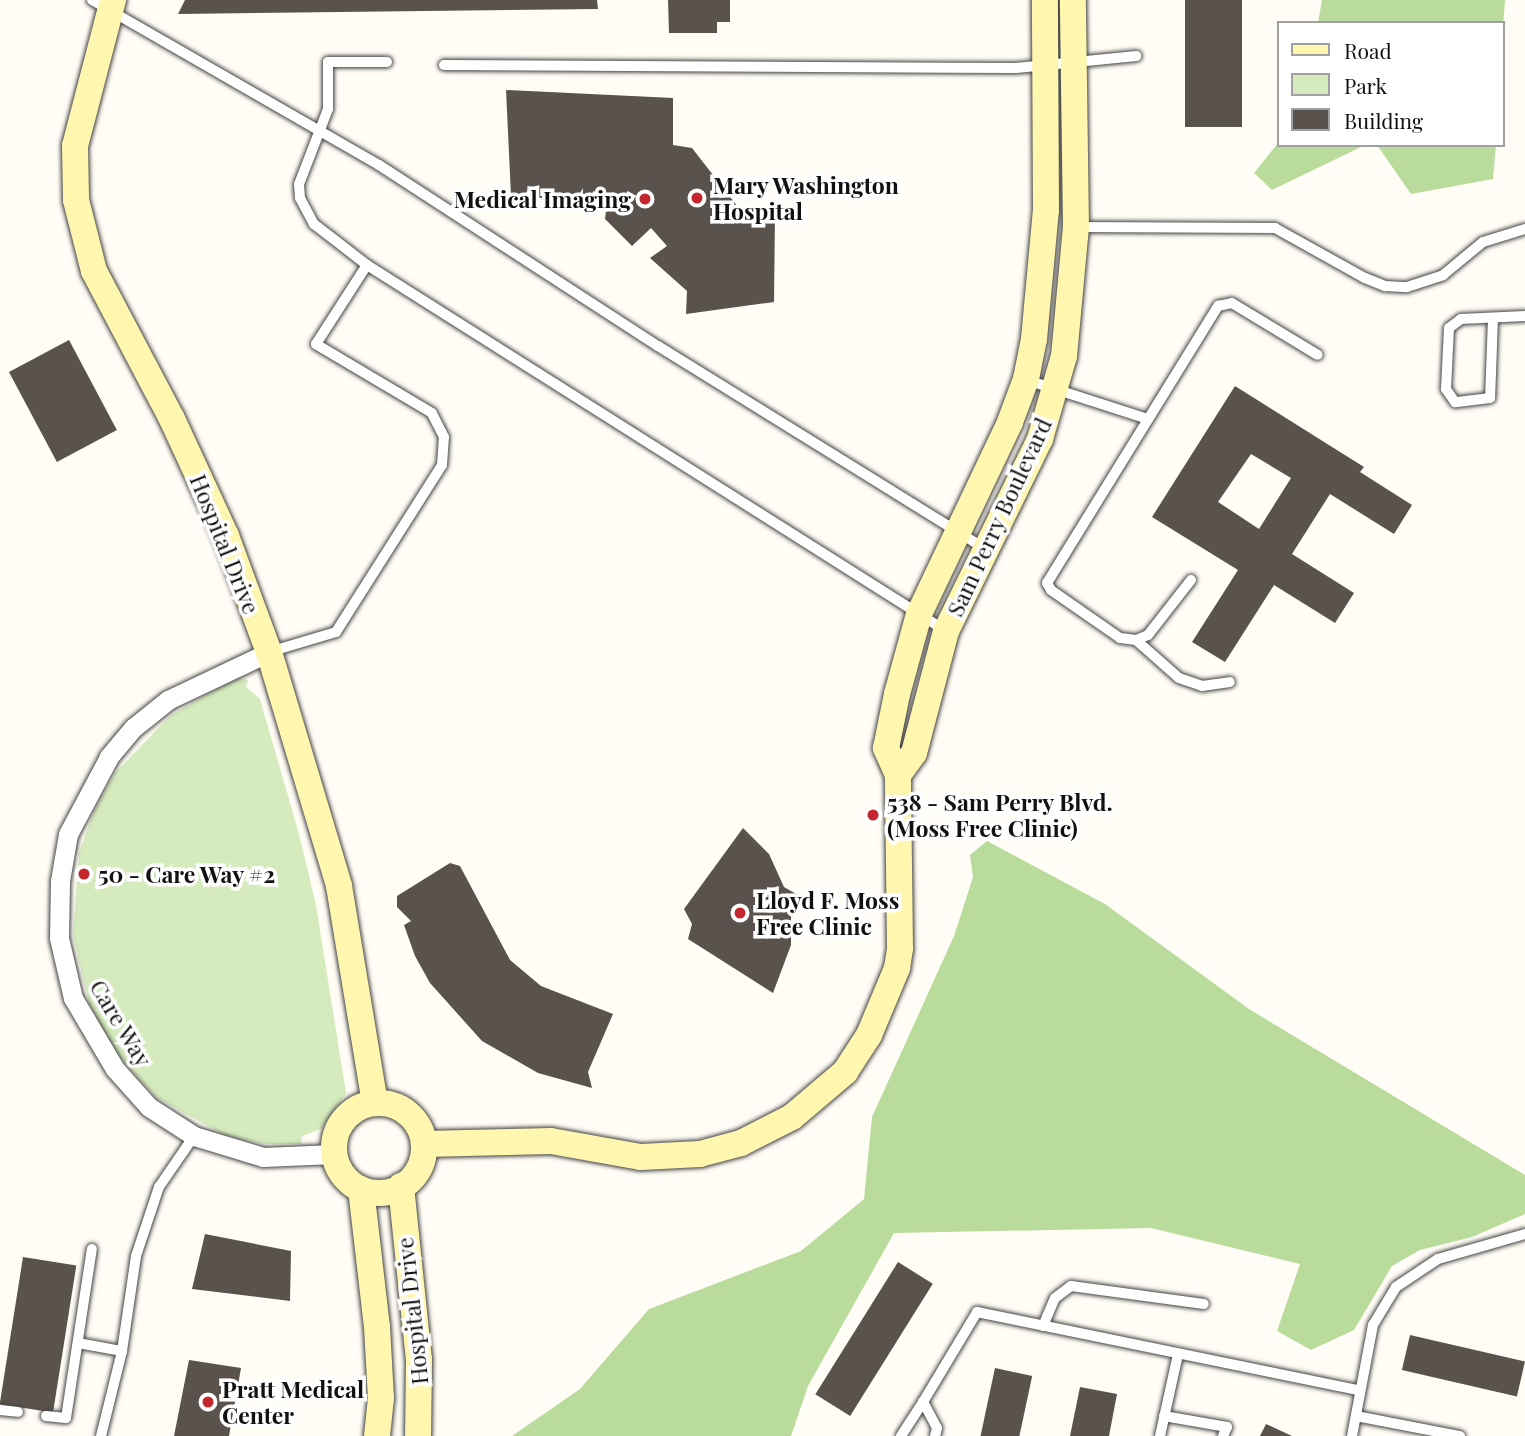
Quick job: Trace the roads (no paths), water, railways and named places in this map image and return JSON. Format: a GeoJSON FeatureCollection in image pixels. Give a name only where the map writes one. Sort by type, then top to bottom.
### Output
{"type":"FeatureCollection","features":[{"type":"Feature","properties":{"kind":"street","name":"Sam Perry Boulevard"},"geometry":{"type":"LineString","coordinates":[[424,1144],[551,1141],[641,1157],[700,1154],[772,1129],[808,1106],[856,1056],[897,968],[901,923],[898,775],[886,748],[919,614],[959,533],[1026,379],[1040,292],[1046,210],[1045,0]]}},
{"type":"Feature","properties":{"kind":"street","name":"Sam Perry Boulevard"},"geometry":{"type":"LineString","coordinates":[[898,775],[914,753],[946,631],[988,550],[1040,439],[1055,386],[1070,309],[1076,227],[1073,0]]}},
{"type":"Feature","properties":{"kind":"street","name":"Hospital Drive"},"geometry":{"type":"LineString","coordinates":[[105,3],[75,146],[76,200],[94,271],[177,431],[226,536],[269,652],[339,886],[375,1103]]}},
{"type":"Feature","properties":{"kind":"street","name":"Care Way"},"geometry":{"type":"LineString","coordinates":[[269,652],[181,692],[133,728],[109,757],[80,805],[61,869],[58,927],[73,998],[116,1069],[149,1107],[194,1136],[263,1157],[334,1154]]}},
{"type":"Feature","properties":{"kind":"street"},"geometry":{"type":"LineString","coordinates":[[375,1103],[403,1109],[421,1131],[424,1144],[417,1172],[401,1186],[381,1193],[361,1189],[345,1178],[334,1154],[334,1139],[344,1120],[361,1107],[375,1103]]}},
{"type":"Feature","properties":{"kind":"street","name":"Hospital Drive"},"geometry":{"type":"LineString","coordinates":[[401,1186],[419,1359],[418,1436]]}},
{"type":"Feature","properties":{"kind":"street","name":"Hospital Drive"},"geometry":{"type":"LineString","coordinates":[[361,1189],[377,1327],[381,1398],[377,1436]]}},
{"type":"Feature","properties":{"kind":"lane"},"geometry":{"type":"LineString","coordinates":[[105,3],[320,131],[988,550]]}},
{"type":"Feature","properties":{"kind":"lane"},"geometry":{"type":"LineString","coordinates":[[444,65],[856,69],[1046,65],[1136,56]]}},
{"type":"Feature","properties":{"kind":"lane"},"geometry":{"type":"LineString","coordinates":[[387,62],[328,62],[328,109],[304,162],[300,198],[314,224],[367,265],[946,631]]}},
{"type":"Feature","properties":{"kind":"lane"},"geometry":{"type":"LineString","coordinates":[[1076,227],[1275,228],[1365,278],[1385,286],[1407,287],[1443,275],[1483,242],[1525,229]]}},
{"type":"Feature","properties":{"kind":"lane"},"geometry":{"type":"LineString","coordinates":[[269,652],[336,632],[442,465],[444,437],[432,413],[316,344],[367,265]]}},
{"type":"Feature","properties":{"kind":"lane"},"geometry":{"type":"LineString","coordinates":[[1191,580],[1148,635],[1136,640],[1120,638],[1051,590],[1048,577],[1218,306],[1226,302],[1318,355]]}},
{"type":"Feature","properties":{"kind":"lane"},"geometry":{"type":"LineString","coordinates":[[1493,318],[1490,398],[1455,402],[1446,389],[1448,328],[1461,319],[1525,316]]}},
{"type":"Feature","properties":{"kind":"lane"},"geometry":{"type":"LineString","coordinates":[[1026,379],[1055,386],[1148,419]]}},
{"type":"Feature","properties":{"kind":"lane"},"geometry":{"type":"LineString","coordinates":[[1136,640],[1179,678],[1202,687],[1230,682]]}},
{"type":"Feature","properties":{"kind":"lane"},"geometry":{"type":"LineString","coordinates":[[101,1436],[122,1351],[136,1256],[159,1187],[194,1136]]}},
{"type":"Feature","properties":{"kind":"lane"},"geometry":{"type":"LineString","coordinates":[[1352,1436],[1358,1390],[1373,1325],[1396,1287],[1438,1259],[1525,1234]]}},
{"type":"Feature","properties":{"kind":"lane"},"geometry":{"type":"LineString","coordinates":[[46,1416],[66,1419],[92,1249]]}},
{"type":"Feature","properties":{"kind":"lane"},"geometry":{"type":"LineString","coordinates":[[1043,1326],[1055,1298],[1071,1286],[1204,1304]]}},
{"type":"Feature","properties":{"kind":"lane"},"geometry":{"type":"LineString","coordinates":[[901,1436],[977,1312],[1358,1390]]}},
{"type":"Feature","properties":{"kind":"lane"},"geometry":{"type":"LineString","coordinates":[[78,1343],[122,1351]]}},
{"type":"Feature","properties":{"kind":"lane"},"geometry":{"type":"LineString","coordinates":[[1160,1436],[1178,1354]]}},
{"type":"Feature","properties":{"kind":"lane"},"geometry":{"type":"LineString","coordinates":[[923,1402],[937,1428],[936,1436]]}},
{"type":"Feature","properties":{"kind":"lane"},"geometry":{"type":"LineString","coordinates":[[0,1410],[18,1412]]}},
{"type":"Feature","properties":{"kind":"lane"},"geometry":{"type":"LineString","coordinates":[[1164,1416],[1227,1427],[1223,1436]]}},
{"type":"Feature","properties":{"kind":"lane"},"geometry":{"type":"LineString","coordinates":[[1356,1416],[1460,1436]]}},
{"type":"Feature","properties":{"kind":"place","name":"Mary Washington Hospital"},"geometry":{"type":"Point","coordinates":[697,198]}},
{"type":"Feature","properties":{"kind":"place","name":"Medical Imaging"},"geometry":{"type":"Point","coordinates":[645,199]}},
{"type":"Feature","properties":{"kind":"place","name":"538 - Sam Perry Blvd. (Moss Free Clinic)"},"geometry":{"type":"Point","coordinates":[873,815]}},
{"type":"Feature","properties":{"kind":"place","name":"50 - Care Way #2"},"geometry":{"type":"Point","coordinates":[84,874]}},
{"type":"Feature","properties":{"kind":"place","name":"Lloyd F. Moss Free Clinic"},"geometry":{"type":"Point","coordinates":[740,913]}},
{"type":"Feature","properties":{"kind":"place","name":"Pratt Medical Center"},"geometry":{"type":"Point","coordinates":[208,1402]}}]}
